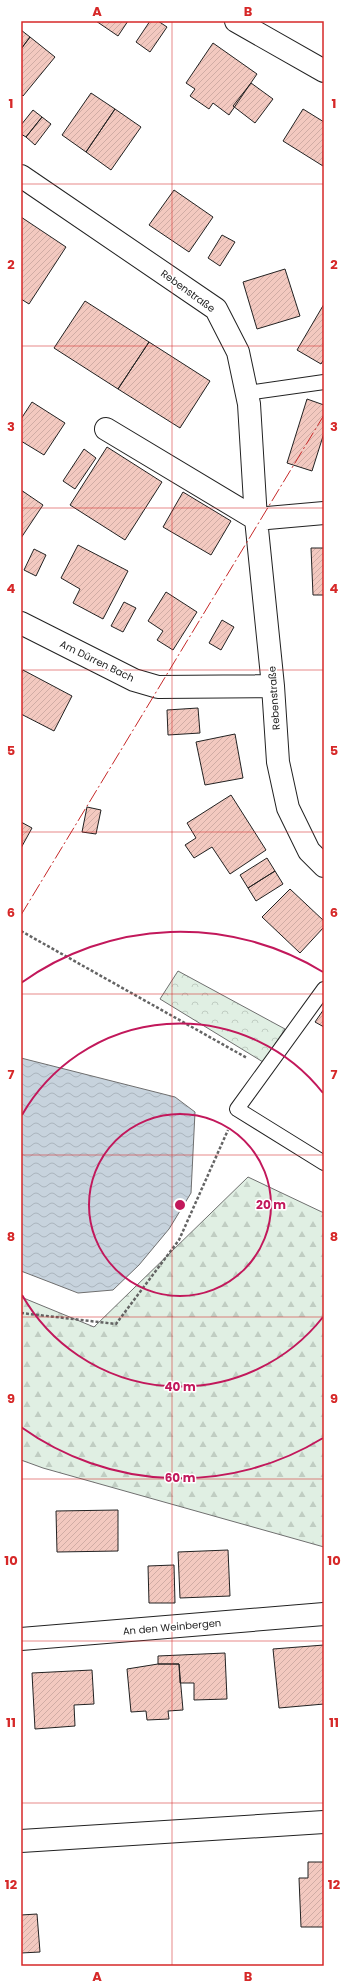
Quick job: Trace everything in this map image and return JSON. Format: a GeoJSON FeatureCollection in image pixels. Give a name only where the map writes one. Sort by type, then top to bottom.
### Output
{"type":"FeatureCollection","features":[{"type":"Feature","properties":{"kind":"street"},"geometry":{"type":"LineString","coordinates":[[248,24],[324,71]]}},
{"type":"Feature","properties":{"kind":"street","name":"Rebenstraße"},"geometry":{"type":"LineString","coordinates":[[21,176],[216,309],[238,352],[249,404],[256,519],[273,686],[278,762],[288,808],[309,851],[324,866]]}},
{"type":"Feature","properties":{"kind":"street"},"geometry":{"type":"LineString","coordinates":[[106,429],[256,519],[324,513]]}},
{"type":"Feature","properties":{"kind":"street","name":"Am Dürren Bach"},"geometry":{"type":"LineString","coordinates":[[21,623],[134,680],[158,687],[273,686]]}},
{"type":"Feature","properties":{"kind":"street","name":"An den Weinbergen"},"geometry":{"type":"LineString","coordinates":[[21,1639],[324,1614]]}},
{"type":"Feature","properties":{"kind":"street"},"geometry":{"type":"LineString","coordinates":[[21,1841],[324,1822]]}},
{"type":"Feature","properties":{"kind":"lane"},"geometry":{"type":"LineString","coordinates":[[247,393],[324,382]]}},
{"type":"Feature","properties":{"kind":"lane"},"geometry":{"type":"LineString","coordinates":[[324,989],[237,1109],[324,1163]]}},
{"type":"Feature","properties":{"kind":"path"},"geometry":{"type":"LineString","coordinates":[[21,931],[266,1070]]}},
{"type":"Feature","properties":{"kind":"path"},"geometry":{"type":"LineString","coordinates":[[21,1313],[116,1324],[179,1240],[237,1109]]}},
{"type":"Feature","properties":{"kind":"green space"},"geometry":{"type":"Polygon","coordinates":[[[178,971],[285,1029],[263,1062],[160,999],[178,971]]]}},
{"type":"Feature","properties":{"kind":"green space"},"geometry":{"type":"Polygon","coordinates":[[[248,1177],[324,1213],[324,1547],[43,1468],[21,1460],[21,1297],[94,1327],[248,1177]]]}},
{"type":"Feature","properties":{"kind":"water"},"geometry":{"type":"Polygon","coordinates":[[[21,1058],[175,1097],[195,1112],[191,1193],[169,1229],[139,1265],[113,1290],[78,1293],[21,1271],[21,1058]]]}},
{"type":"Feature","properties":{"kind":"building"},"geometry":{"type":"Polygon","coordinates":[[[96,21],[128,21],[118,36],[96,21]]]}},
{"type":"Feature","properties":{"kind":"building"},"geometry":{"type":"Polygon","coordinates":[[[150,21],[158,21],[167,27],[150,52],[136,42],[150,21]]]}},
{"type":"Feature","properties":{"kind":"building"},"geometry":{"type":"Polygon","coordinates":[[[21,30],[30,37],[21,49],[21,30]]]}},
{"type":"Feature","properties":{"kind":"building"},"geometry":{"type":"Polygon","coordinates":[[[30,37],[55,57],[23,96],[21,94],[21,49],[30,37]]]}},
{"type":"Feature","properties":{"kind":"building"},"geometry":{"type":"Polygon","coordinates":[[[213,43],[257,74],[229,115],[213,103],[209,109],[190,96],[195,89],[186,83],[213,43]]]}},
{"type":"Feature","properties":{"kind":"building"},"geometry":{"type":"Polygon","coordinates":[[[251,83],[273,99],[255,123],[233,106],[251,83]]]}},
{"type":"Feature","properties":{"kind":"building"},"geometry":{"type":"Polygon","coordinates":[[[91,93],[115,109],[86,152],[62,135],[91,93]]]}},
{"type":"Feature","properties":{"kind":"building"},"geometry":{"type":"Polygon","coordinates":[[[115,109],[141,127],[111,170],[86,152],[115,109]]]}},
{"type":"Feature","properties":{"kind":"building"},"geometry":{"type":"Polygon","coordinates":[[[303,109],[324,122],[323,166],[283,141],[303,109]]]}},
{"type":"Feature","properties":{"kind":"building"},"geometry":{"type":"Polygon","coordinates":[[[33,110],[42,117],[26,137],[21,134],[21,125],[33,110]]]}},
{"type":"Feature","properties":{"kind":"building"},"geometry":{"type":"Polygon","coordinates":[[[42,117],[51,124],[35,145],[26,137],[42,117]]]}},
{"type":"Feature","properties":{"kind":"building"},"geometry":{"type":"Polygon","coordinates":[[[174,190],[213,217],[189,252],[149,225],[174,190]]]}},
{"type":"Feature","properties":{"kind":"building"},"geometry":{"type":"Polygon","coordinates":[[[21,217],[66,247],[29,304],[21,299],[21,217]]]}},
{"type":"Feature","properties":{"kind":"building"},"geometry":{"type":"Polygon","coordinates":[[[222,235],[235,242],[220,266],[208,258],[222,235]]]}},
{"type":"Feature","properties":{"kind":"building"},"geometry":{"type":"Polygon","coordinates":[[[285,269],[300,316],[257,329],[243,282],[285,269]]]}},
{"type":"Feature","properties":{"kind":"building"},"geometry":{"type":"Polygon","coordinates":[[[85,301],[149,342],[118,389],[54,348],[85,301]]]}},
{"type":"Feature","properties":{"kind":"building"},"geometry":{"type":"Polygon","coordinates":[[[324,304],[324,359],[321,364],[297,350],[324,304]]]}},
{"type":"Feature","properties":{"kind":"building"},"geometry":{"type":"Polygon","coordinates":[[[149,342],[210,381],[180,428],[118,389],[149,342]]]}},
{"type":"Feature","properties":{"kind":"building"},"geometry":{"type":"Polygon","coordinates":[[[307,399],[324,405],[324,433],[312,471],[287,463],[307,399]]]}},
{"type":"Feature","properties":{"kind":"building"},"geometry":{"type":"Polygon","coordinates":[[[32,402],[65,423],[44,455],[21,441],[21,419],[32,402]]]}},
{"type":"Feature","properties":{"kind":"building"},"geometry":{"type":"Polygon","coordinates":[[[107,447],[162,482],[125,540],[70,505],[107,447]]]}},
{"type":"Feature","properties":{"kind":"building"},"geometry":{"type":"Polygon","coordinates":[[[84,449],[96,458],[75,489],[63,481],[84,449]]]}},
{"type":"Feature","properties":{"kind":"building"},"geometry":{"type":"Polygon","coordinates":[[[21,490],[43,505],[21,538],[21,490]]]}},
{"type":"Feature","properties":{"kind":"building"},"geometry":{"type":"Polygon","coordinates":[[[183,492],[231,521],[211,555],[163,527],[183,492]]]}},
{"type":"Feature","properties":{"kind":"building"},"geometry":{"type":"Polygon","coordinates":[[[78,545],[128,571],[103,619],[73,603],[80,589],[61,578],[78,545]]]}},
{"type":"Feature","properties":{"kind":"building"},"geometry":{"type":"Polygon","coordinates":[[[311,548],[324,548],[324,595],[313,595],[311,548]]]}},
{"type":"Feature","properties":{"kind":"building"},"geometry":{"type":"Polygon","coordinates":[[[34,549],[46,555],[36,576],[24,570],[34,549]]]}},
{"type":"Feature","properties":{"kind":"building"},"geometry":{"type":"Polygon","coordinates":[[[166,592],[197,612],[173,650],[157,640],[163,631],[148,621],[166,592]]]}},
{"type":"Feature","properties":{"kind":"building"},"geometry":{"type":"Polygon","coordinates":[[[124,602],[136,608],[123,632],[111,626],[124,602]]]}},
{"type":"Feature","properties":{"kind":"building"},"geometry":{"type":"Polygon","coordinates":[[[222,620],[234,627],[221,650],[209,643],[222,620]]]}},
{"type":"Feature","properties":{"kind":"building"},"geometry":{"type":"Polygon","coordinates":[[[23,670],[72,696],[54,731],[21,714],[21,674],[23,670]]]}},
{"type":"Feature","properties":{"kind":"building"},"geometry":{"type":"Polygon","coordinates":[[[198,708],[200,733],[168,735],[167,710],[198,708]]]}},
{"type":"Feature","properties":{"kind":"building"},"geometry":{"type":"Polygon","coordinates":[[[235,734],[243,778],[205,785],[196,742],[235,734]]]}},
{"type":"Feature","properties":{"kind":"building"},"geometry":{"type":"Polygon","coordinates":[[[231,795],[266,850],[230,874],[212,847],[194,858],[185,845],[196,838],[187,823],[231,795]]]}},
{"type":"Feature","properties":{"kind":"building"},"geometry":{"type":"Polygon","coordinates":[[[87,807],[101,810],[96,834],[82,832],[87,807]]]}},
{"type":"Feature","properties":{"kind":"building"},"geometry":{"type":"Polygon","coordinates":[[[21,822],[32,828],[21,848],[21,822]]]}},
{"type":"Feature","properties":{"kind":"building"},"geometry":{"type":"Polygon","coordinates":[[[267,858],[275,871],[248,888],[240,875],[267,858]]]}},
{"type":"Feature","properties":{"kind":"building"},"geometry":{"type":"Polygon","coordinates":[[[275,871],[283,884],[256,901],[248,888],[275,871]]]}},
{"type":"Feature","properties":{"kind":"building"},"geometry":{"type":"Polygon","coordinates":[[[290,889],[324,921],[324,927],[300,953],[262,917],[290,889]]]}},
{"type":"Feature","properties":{"kind":"building"},"geometry":{"type":"Polygon","coordinates":[[[324,1009],[324,1027],[315,1022],[324,1009]]]}},
{"type":"Feature","properties":{"kind":"building"},"geometry":{"type":"Polygon","coordinates":[[[118,1510],[118,1551],[57,1552],[56,1511],[118,1510]]]}},
{"type":"Feature","properties":{"kind":"building"},"geometry":{"type":"Polygon","coordinates":[[[228,1550],[230,1596],[180,1598],[178,1552],[228,1550]]]}},
{"type":"Feature","properties":{"kind":"building"},"geometry":{"type":"Polygon","coordinates":[[[174,1565],[175,1603],[149,1603],[148,1566],[174,1565]]]}},
{"type":"Feature","properties":{"kind":"building"},"geometry":{"type":"Polygon","coordinates":[[[324,1645],[324,1704],[279,1708],[273,1649],[324,1645]]]}},
{"type":"Feature","properties":{"kind":"building"},"geometry":{"type":"Polygon","coordinates":[[[225,1653],[227,1699],[194,1700],[194,1683],[180,1683],[179,1664],[158,1664],[158,1656],[225,1653]]]}},
{"type":"Feature","properties":{"kind":"building"},"geometry":{"type":"Polygon","coordinates":[[[158,1664],[179,1664],[183,1710],[168,1711],[169,1719],[147,1720],[146,1711],[131,1712],[127,1669],[158,1664]]]}},
{"type":"Feature","properties":{"kind":"building"},"geometry":{"type":"Polygon","coordinates":[[[92,1670],[94,1704],[74,1705],[75,1726],[35,1729],[32,1673],[92,1670]]]}},
{"type":"Feature","properties":{"kind":"building"},"geometry":{"type":"Polygon","coordinates":[[[308,1862],[324,1862],[324,1927],[301,1927],[299,1878],[308,1878],[308,1862]]]}},
{"type":"Feature","properties":{"kind":"building"},"geometry":{"type":"Polygon","coordinates":[[[37,1914],[40,1952],[21,1953],[21,1915],[37,1914]]]}},
{"type":"Feature","properties":{"kind":"power"},"geometry":{"type":"LineString","coordinates":[[21,915],[324,415]]}}]}
